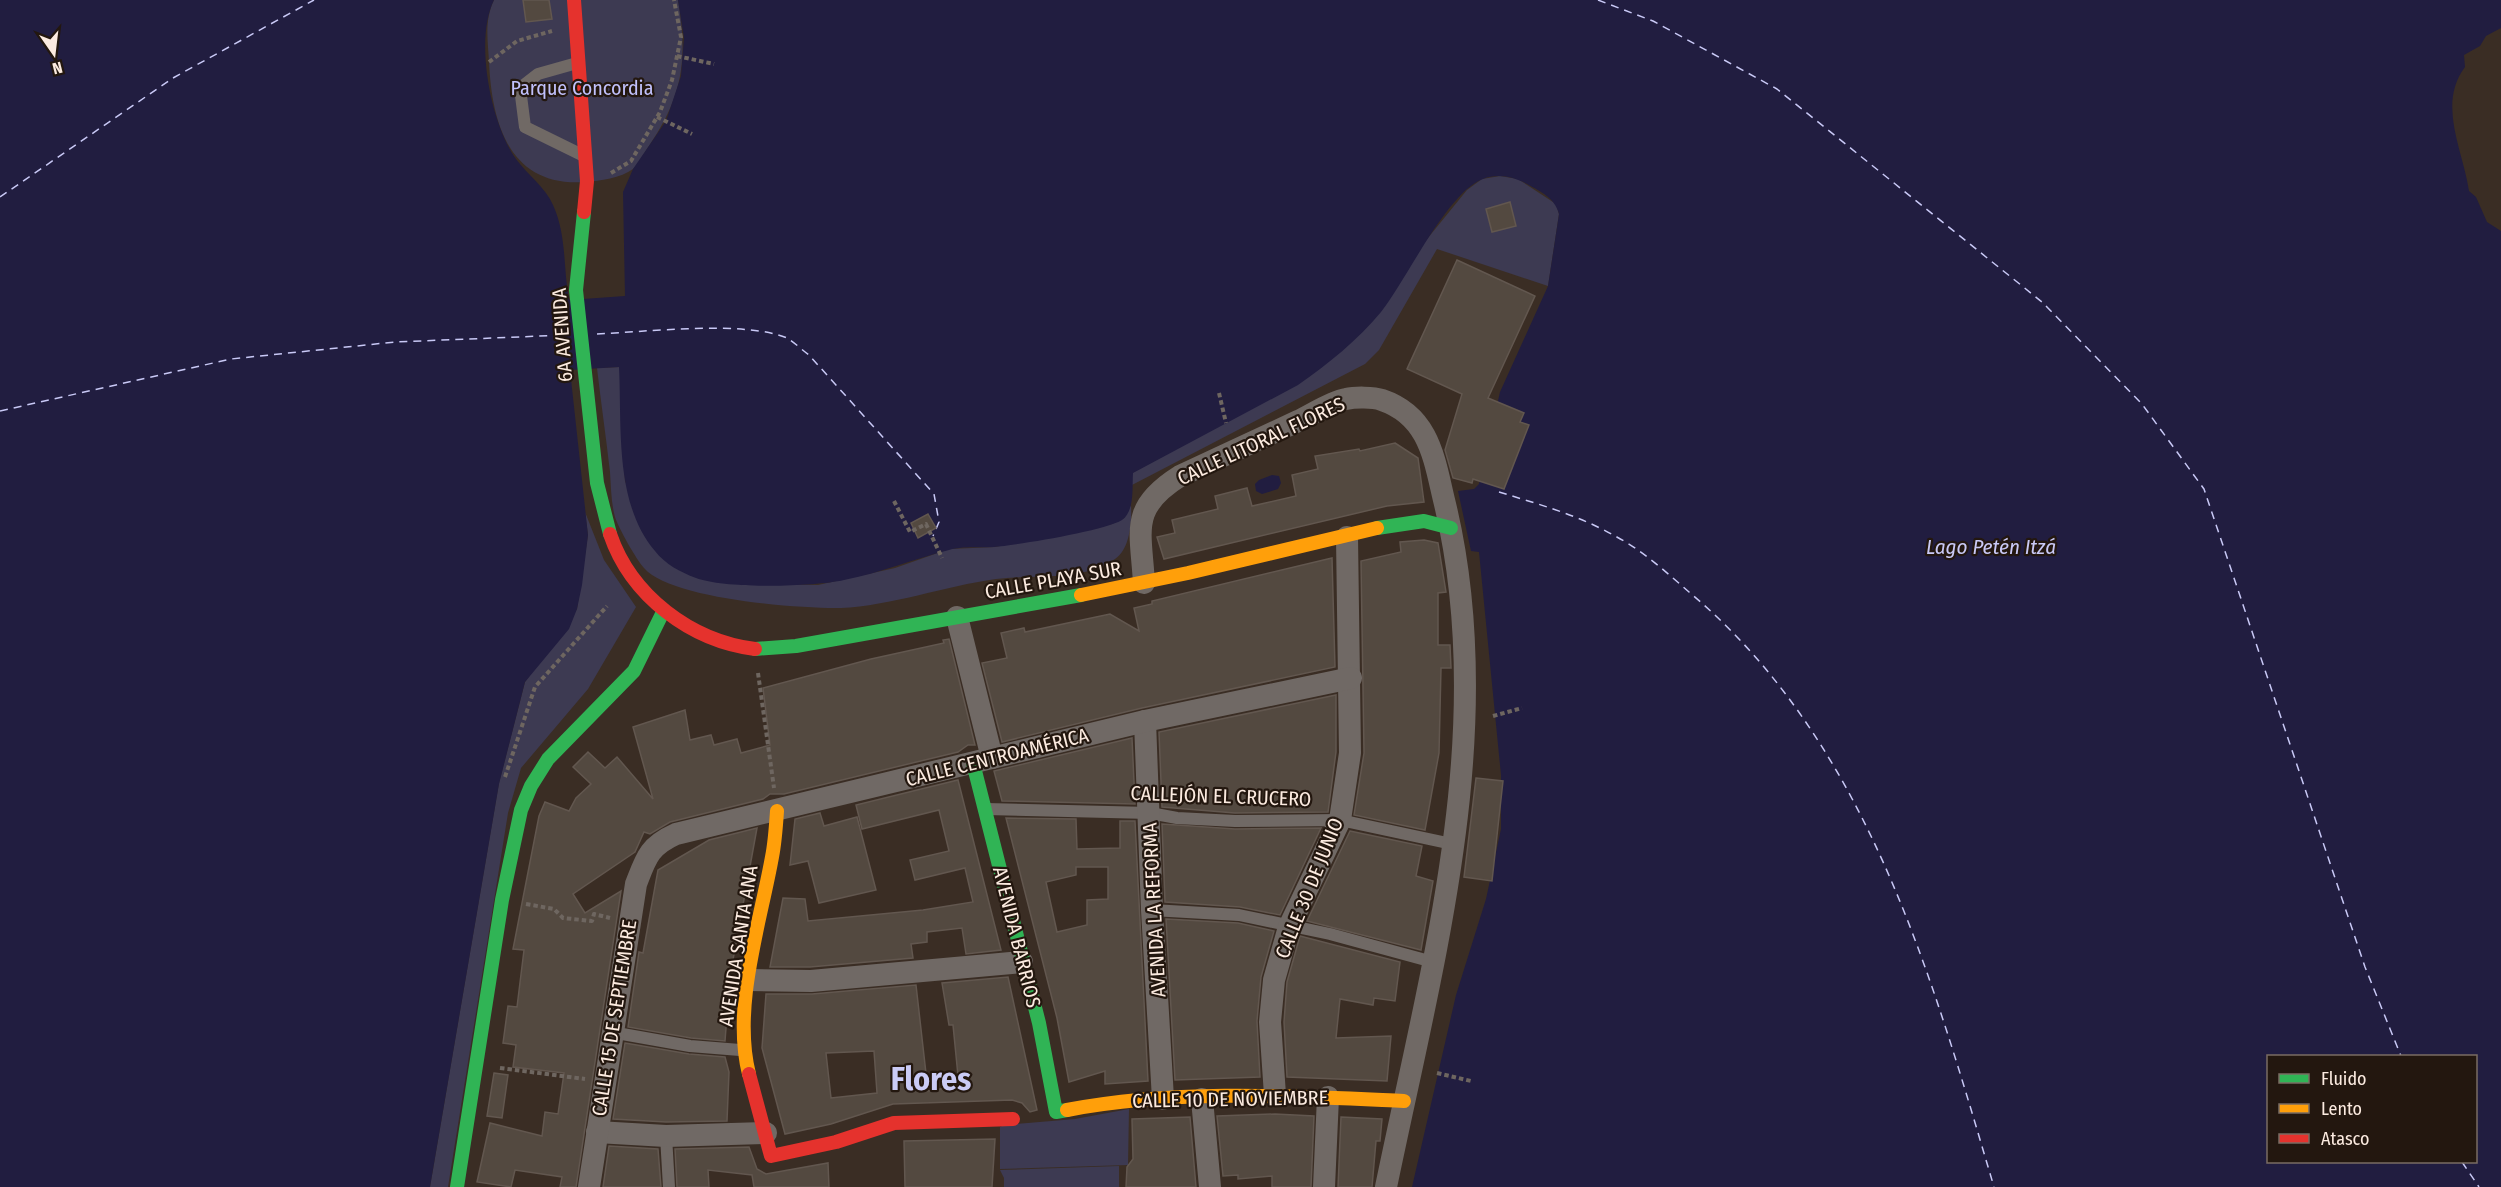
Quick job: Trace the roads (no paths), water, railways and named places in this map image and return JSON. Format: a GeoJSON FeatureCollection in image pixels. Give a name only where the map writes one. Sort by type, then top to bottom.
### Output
{"type":"FeatureCollection","features":[{"type":"Feature","properties":{"kind":"street","name":"6A AVENIDA"},"geometry":{"type":"LineString","coordinates":[[574,0],[587,181],[576,290],[597,483],[615,548],[629,572],[663,612]]}},
{"type":"Feature","properties":{"kind":"street","name":"CALLE LITORAL FLORES"},"geometry":{"type":"LineString","coordinates":[[1144,583],[1140,521],[1147,503],[1161,488],[1180,476],[1345,399],[1379,399],[1408,412],[1426,435],[1451,528],[1460,573],[1466,695],[1452,844],[1433,962],[1386,1187]]}},
{"type":"Feature","properties":{"kind":"street","name":"CALLE PLAYA SUR"},"geometry":{"type":"LineString","coordinates":[[663,612],[720,643],[754,649],[796,645],[1144,583],[1268,552],[1347,537],[1377,527],[1429,520],[1441,521],[1451,528]]}},
{"type":"Feature","properties":{"kind":"street","name":"CALLE 30 DE JUNIO"},"geometry":{"type":"LineString","coordinates":[[1275,1095],[1270,1022],[1274,980],[1289,927],[1340,820],[1350,753],[1351,678],[1347,537]]}},
{"type":"Feature","properties":{"kind":"street"},"geometry":{"type":"LineString","coordinates":[[457,1187],[502,900],[521,810],[531,786],[548,759],[634,671],[663,612]]}},
{"type":"Feature","properties":{"kind":"street","name":"AVENIDA BARRIOS"},"geometry":{"type":"LineString","coordinates":[[957,617],[982,760],[986,809],[1022,962],[1039,1023],[1056,1112]]}},
{"type":"Feature","properties":{"kind":"street","name":"CALLE CENTROAMÉRICA"},"geometry":{"type":"LineString","coordinates":[[650,851],[660,841],[676,834],[1145,721],[1351,678]]}},
{"type":"Feature","properties":{"kind":"street","name":"AVENIDA LA REFORMA"},"geometry":{"type":"LineString","coordinates":[[1145,721],[1152,910],[1163,1099]]}},
{"type":"Feature","properties":{"kind":"street","name":"AVENIDA SANTA ANA"},"geometry":{"type":"LineString","coordinates":[[777,811],[773,854],[748,980],[743,1050],[771,1156],[836,1142],[894,1124],[1013,1119]]}},
{"type":"Feature","properties":{"kind":"street","name":"CALLE 15 DE SEPTIEMBRE"},"geometry":{"type":"LineString","coordinates":[[589,1187],[628,923],[636,884],[650,851]]}},
{"type":"Feature","properties":{"kind":"street"},"geometry":{"type":"LineString","coordinates":[[748,980],[811,981],[1022,962]]}},
{"type":"Feature","properties":{"kind":"street","name":"CALLE 10 DE NOVIEMBRE"},"geometry":{"type":"LineString","coordinates":[[1056,1112],[1115,1101],[1275,1095],[1404,1101]]}},
{"type":"Feature","properties":{"kind":"street"},"geometry":{"type":"LineString","coordinates":[[1324,1187],[1328,1097]]}},
{"type":"Feature","properties":{"kind":"street"},"geometry":{"type":"LineString","coordinates":[[1202,1099],[1210,1187]]}},
{"type":"Feature","properties":{"kind":"street"},"geometry":{"type":"LineString","coordinates":[[597,1132],[666,1136],[766,1133]]}},
{"type":"Feature","properties":{"kind":"lane"},"geometry":{"type":"LineString","coordinates":[[578,63],[538,74],[520,88],[525,127],[586,157]]}},
{"type":"Feature","properties":{"kind":"lane","name":"CALLEJÓN EL CRUCERO"},"geometry":{"type":"LineString","coordinates":[[986,809],[1150,813],[1178,818],[1235,820],[1340,820],[1452,844]]}},
{"type":"Feature","properties":{"kind":"lane"},"geometry":{"type":"LineString","coordinates":[[1152,910],[1239,915],[1330,934],[1433,962]]}},
{"type":"Feature","properties":{"kind":"lane"},"geometry":{"type":"LineString","coordinates":[[611,1032],[690,1046],[743,1050]]}},
{"type":"Feature","properties":{"kind":"lane"},"geometry":{"type":"LineString","coordinates":[[666,1136],[669,1187]]}},
{"type":"Feature","properties":{"kind":"water","name":"Lago Petén Itzá"},"geometry":{"type":"Polygon","coordinates":[[[0,0],[494,0],[488,17],[485,37],[488,81],[493,104],[507,144],[516,159],[546,193],[553,205],[561,228],[569,300],[625,296],[623,192],[633,169],[666,121],[681,76],[684,38],[678,0],[2501,0],[2501,28],[2486,36],[2480,46],[2464,55],[2465,67],[2457,81],[2452,112],[2469,191],[2476,197],[2487,222],[2501,231],[2501,1187],[1412,1187],[1456,995],[1486,899],[1501,829],[1501,775],[1479,552],[1471,551],[1458,491],[1474,489],[1479,484],[1500,392],[1548,286],[1559,214],[1551,200],[1542,193],[1517,179],[1500,176],[1483,179],[1469,187],[1455,201],[1381,312],[1342,351],[1298,385],[1133,473],[1132,498],[1126,516],[1112,524],[1080,533],[1005,546],[954,549],[871,574],[830,582],[747,585],[709,582],[696,578],[673,567],[659,556],[642,532],[632,510],[623,463],[619,367],[570,370],[588,535],[582,585],[577,609],[569,629],[525,682],[499,784],[430,1187],[0,1187],[0,0]]]}},
{"type":"Feature","properties":{"kind":"water"},"geometry":{"type":"Polygon","coordinates":[[[1272,475],[1279,476],[1281,483],[1278,489],[1262,494],[1256,491],[1255,484],[1259,480],[1272,475]]]}},
{"type":"Feature","properties":{"kind":"district","name":"Flores"},"geometry":{"type":"Point","coordinates":[931,1079]}},
{"type":"Feature","properties":{"kind":"park label","name":"Parque Concordia"},"geometry":{"type":"Point","coordinates":[582,88]}}]}
